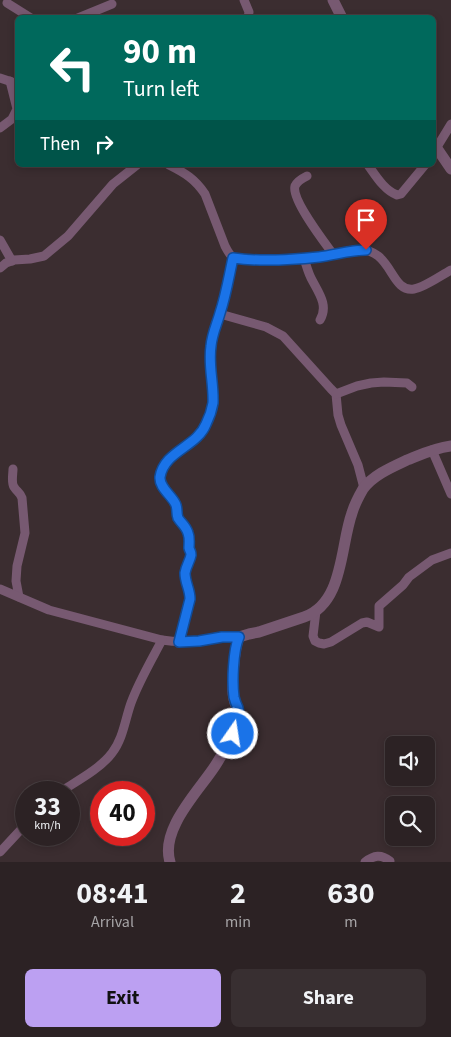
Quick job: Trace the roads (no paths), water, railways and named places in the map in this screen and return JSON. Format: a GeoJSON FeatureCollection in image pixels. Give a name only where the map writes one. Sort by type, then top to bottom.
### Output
{"type":"FeatureCollection","features":[{"type":"Feature","properties":{"kind":"street"},"geometry":{"type":"LineString","coordinates":[[244,0],[248,15]]}},
{"type":"Feature","properties":{"kind":"street"},"geometry":{"type":"LineString","coordinates":[[333,0],[340,15]]}},
{"type":"Feature","properties":{"kind":"street"},"geometry":{"type":"LineString","coordinates":[[7,3],[26,15]]}},
{"type":"Feature","properties":{"kind":"street"},"geometry":{"type":"LineString","coordinates":[[85,15],[112,4]]}},
{"type":"Feature","properties":{"kind":"street"},"geometry":{"type":"LineString","coordinates":[[0,78],[14,83]]}},
{"type":"Feature","properties":{"kind":"street"},"geometry":{"type":"LineString","coordinates":[[0,128],[15,118]]}},
{"type":"Feature","properties":{"kind":"street"},"geometry":{"type":"LineString","coordinates":[[451,124],[436,148],[451,168]]}},
{"type":"Feature","properties":{"kind":"street"},"geometry":{"type":"LineString","coordinates":[[0,268],[6,263],[21,259],[38,258],[50,251],[68,236],[113,184],[134,167]]}},
{"type":"Feature","properties":{"kind":"street"},"geometry":{"type":"LineString","coordinates":[[173,167],[194,180],[206,194],[225,246],[233,258],[246,260],[304,258],[366,250],[373,252],[381,258],[400,285],[406,289],[414,289],[451,270]]}},
{"type":"Feature","properties":{"kind":"street"},"geometry":{"type":"LineString","coordinates":[[369,167],[381,183],[389,191],[397,195],[401,194],[422,167]]}},
{"type":"Feature","properties":{"kind":"street"},"geometry":{"type":"LineString","coordinates":[[307,176],[295,186],[295,192],[301,208],[332,254]]}},
{"type":"Feature","properties":{"kind":"street"},"geometry":{"type":"LineString","coordinates":[[0,240],[12,261]]}},
{"type":"Feature","properties":{"kind":"street"},"geometry":{"type":"LineString","coordinates":[[179,642],[190,599],[190,593],[185,583],[185,574],[191,554],[189,547],[190,538],[185,525],[178,519],[176,503],[160,480],[162,470],[175,453],[197,438],[202,432],[213,403],[210,348],[233,258]]}},
{"type":"Feature","properties":{"kind":"street"},"geometry":{"type":"LineString","coordinates":[[304,258],[307,269],[323,302],[323,315],[320,320]]}},
{"type":"Feature","properties":{"kind":"street"},"geometry":{"type":"LineString","coordinates":[[220,314],[266,327],[283,336],[332,389],[336,394],[341,425],[358,465],[364,488]]}},
{"type":"Feature","properties":{"kind":"street"},"geometry":{"type":"LineString","coordinates":[[336,394],[371,383],[407,383],[412,387]]}},
{"type":"Feature","properties":{"kind":"street"},"geometry":{"type":"LineString","coordinates":[[0,589],[49,610],[162,640],[179,642],[239,637],[304,617],[316,611],[324,603],[331,591],[342,559],[352,512],[364,488],[382,472],[432,450],[451,446]]}},
{"type":"Feature","properties":{"kind":"street"},"geometry":{"type":"LineString","coordinates":[[432,450],[451,494]]}},
{"type":"Feature","properties":{"kind":"street"},"geometry":{"type":"LineString","coordinates":[[13,469],[13,485],[21,496],[25,533],[17,566],[16,580],[19,597]]}},
{"type":"Feature","properties":{"kind":"street"},"geometry":{"type":"LineString","coordinates":[[316,611],[313,636],[319,643],[331,642],[362,623],[367,622],[379,627],[379,606],[403,585],[409,577],[432,560],[451,553]]}},
{"type":"Feature","properties":{"kind":"street"},"geometry":{"type":"LineString","coordinates":[[170,862],[168,857],[170,835],[178,818],[214,767],[240,722],[240,716],[234,699],[236,643],[239,637]]}},
{"type":"Feature","properties":{"kind":"street"},"geometry":{"type":"LineString","coordinates":[[76,781],[113,752],[122,736],[138,686],[162,640]]}},
{"type":"Feature","properties":{"kind":"street"},"geometry":{"type":"LineString","coordinates":[[0,852],[15,836]]}},
{"type":"Feature","properties":{"kind":"street"},"geometry":{"type":"LineString","coordinates":[[365,862],[374,856],[386,857],[390,861]]}}]}
